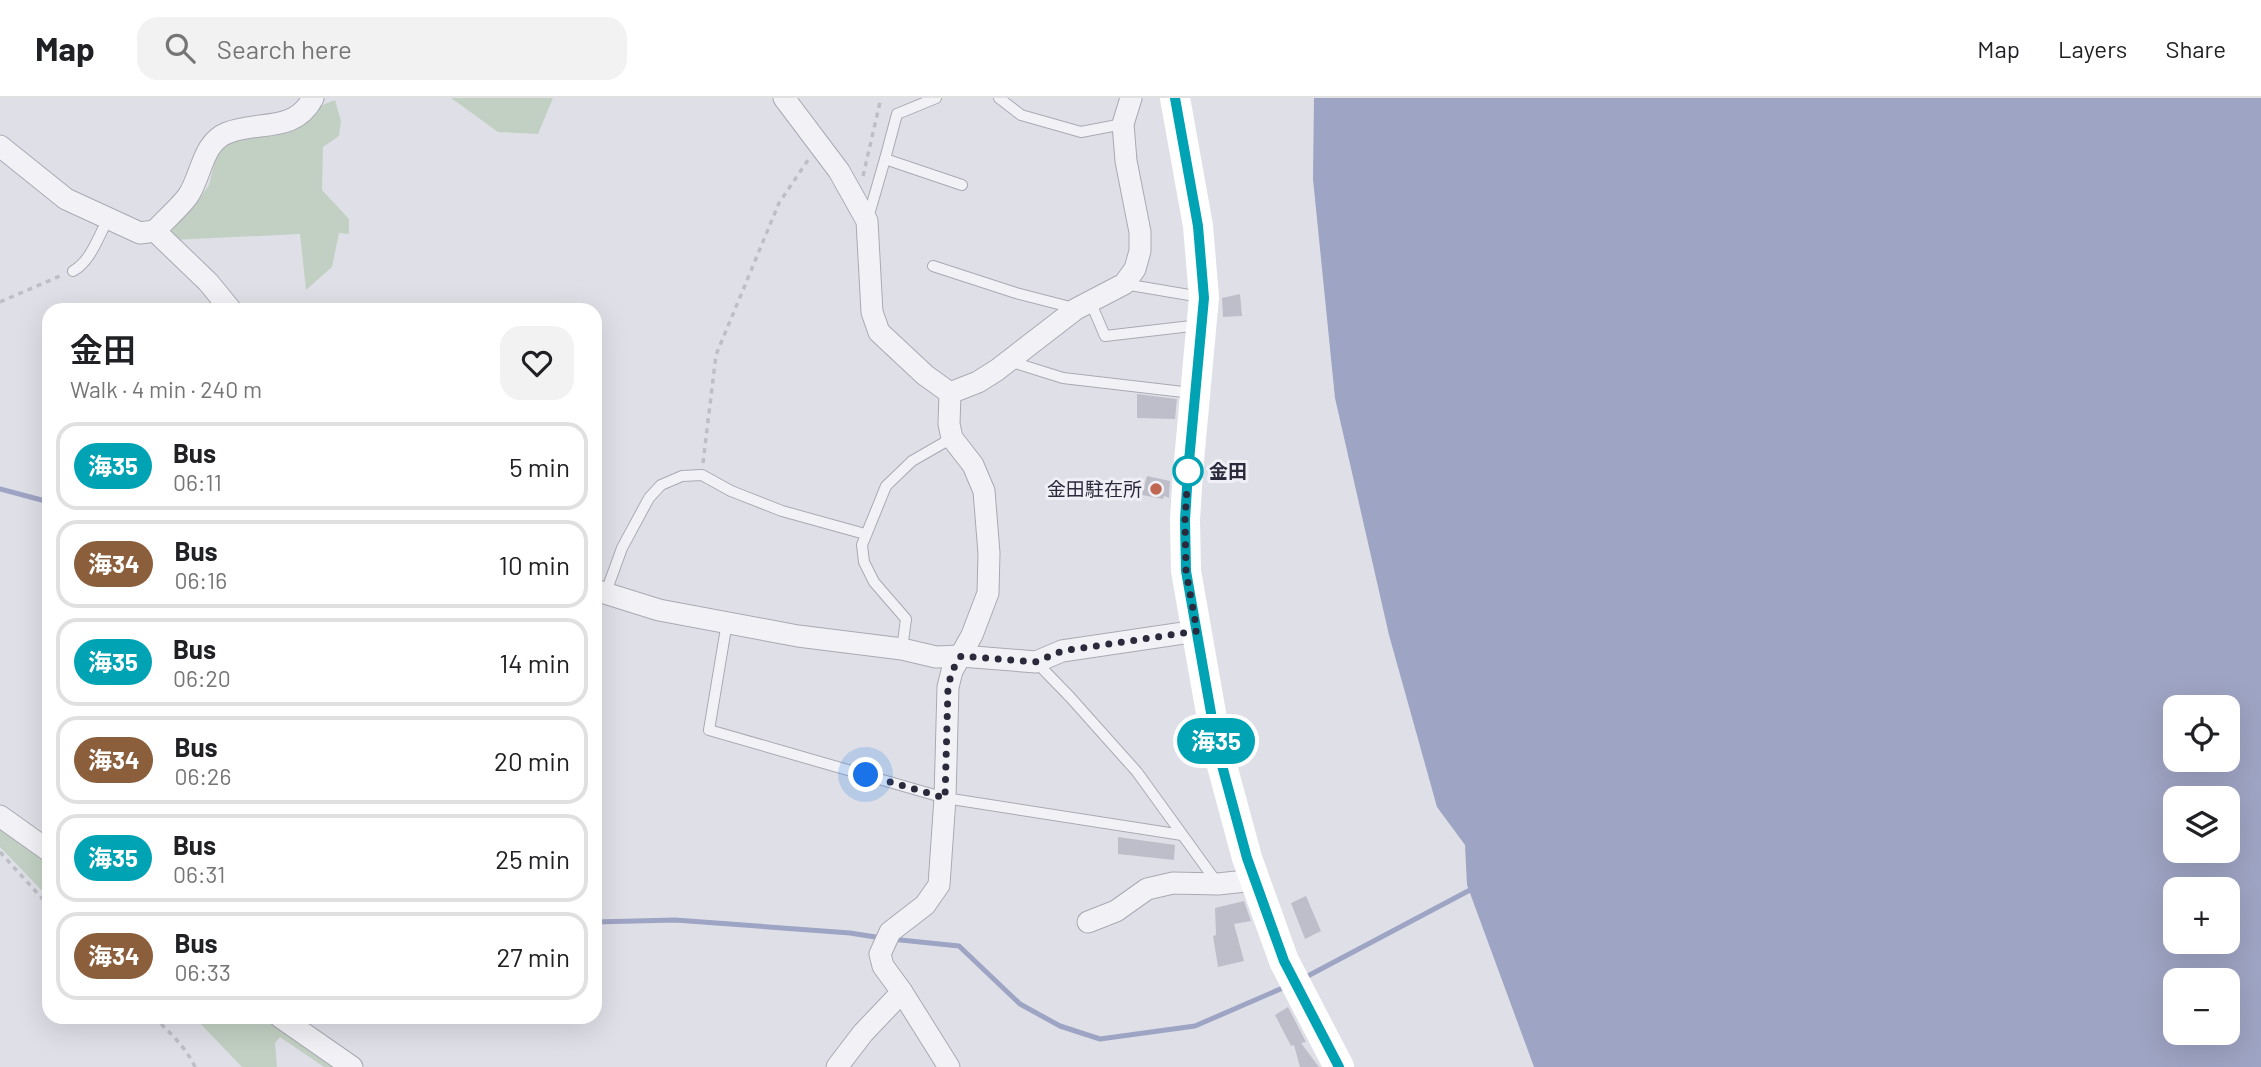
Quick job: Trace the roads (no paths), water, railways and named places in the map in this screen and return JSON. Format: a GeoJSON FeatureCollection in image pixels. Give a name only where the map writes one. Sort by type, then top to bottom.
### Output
{"type":"FeatureCollection","features":[{"type":"Feature","properties":{"kind":"main road"},"geometry":{"type":"LineString","coordinates":[[1175,98],[1198,226],[1203,311],[1185,520],[1186,571],[1217,747],[1255,880],[1295,982],[1339,1067]]}},
{"type":"Feature","properties":{"kind":"street"},"geometry":{"type":"LineString","coordinates":[[0,146],[66,199],[140,233],[155,231],[186,198],[196,182],[209,147],[217,139],[227,133],[278,124],[297,117],[307,109],[313,98]]}},
{"type":"Feature","properties":{"kind":"street"},"geometry":{"type":"LineString","coordinates":[[784,98],[839,171],[862,211],[874,323],[887,340],[925,375],[950,393]]}},
{"type":"Feature","properties":{"kind":"street"},"geometry":{"type":"LineString","coordinates":[[950,393],[978,382],[1083,305],[1124,284],[1135,269],[1140,251],[1140,232],[1126,161],[1123,124],[1131,98]]}},
{"type":"Feature","properties":{"kind":"street"},"geometry":{"type":"LineString","coordinates":[[155,231],[208,282],[225,303]]}},
{"type":"Feature","properties":{"kind":"street"},"geometry":{"type":"LineString","coordinates":[[948,1067],[883,966],[880,954],[890,932],[925,905],[940,885],[948,687],[952,671],[981,614],[988,593],[989,553],[984,491],[973,466],[952,438],[949,424],[950,393]]}},
{"type":"Feature","properties":{"kind":"street"},"geometry":{"type":"LineString","coordinates":[[602,591],[659,610],[798,636],[902,649],[936,657],[961,656],[1035,662],[1062,651],[1197,631]]}},
{"type":"Feature","properties":{"kind":"street"},"geometry":{"type":"LineString","coordinates":[[0,816],[42,846]]}},
{"type":"Feature","properties":{"kind":"street"},"geometry":{"type":"LineString","coordinates":[[1088,922],[1116,911],[1147,889],[1173,883],[1218,884],[1255,880]]}},
{"type":"Feature","properties":{"kind":"street"},"geometry":{"type":"LineString","coordinates":[[837,1067],[863,1033],[902,992]]}},
{"type":"Feature","properties":{"kind":"street"},"geometry":{"type":"LineString","coordinates":[[290,1024],[352,1067]]}},
{"type":"Feature","properties":{"kind":"lane"},"geometry":{"type":"LineString","coordinates":[[862,211],[885,159],[897,114],[936,98]]}},
{"type":"Feature","properties":{"kind":"lane"},"geometry":{"type":"LineString","coordinates":[[999,98],[1021,116],[1081,132],[1123,124]]}},
{"type":"Feature","properties":{"kind":"lane"},"geometry":{"type":"LineString","coordinates":[[885,159],[962,185]]}},
{"type":"Feature","properties":{"kind":"lane"},"geometry":{"type":"LineString","coordinates":[[77,269],[88,258],[108,219]]}},
{"type":"Feature","properties":{"kind":"lane"},"geometry":{"type":"LineString","coordinates":[[933,266],[1016,293],[1083,305],[1105,336],[1203,311]]}},
{"type":"Feature","properties":{"kind":"lane"},"geometry":{"type":"LineString","coordinates":[[1124,284],[1203,311]]}},
{"type":"Feature","properties":{"kind":"lane"},"geometry":{"type":"LineString","coordinates":[[1009,360],[1063,378],[1196,394]]}},
{"type":"Feature","properties":{"kind":"lane"},"geometry":{"type":"LineString","coordinates":[[902,649],[906,619],[874,582],[864,562],[862,545],[886,486],[912,461],[952,438]]}},
{"type":"Feature","properties":{"kind":"lane"},"geometry":{"type":"LineString","coordinates":[[602,589],[649,498],[661,485],[682,476],[702,475],[732,491],[782,511],[865,534]]}},
{"type":"Feature","properties":{"kind":"lane"},"geometry":{"type":"LineString","coordinates":[[727,622],[709,730],[945,798],[1182,835]]}},
{"type":"Feature","properties":{"kind":"lane"},"geometry":{"type":"LineString","coordinates":[[1035,662],[1137,772],[1218,884]]}},
{"type":"Feature","properties":{"kind":"water"},"geometry":{"type":"Polygon","coordinates":[[[1314,98],[2261,98],[2261,1067],[1534,1067],[1467,885],[1465,845],[1437,807],[1389,635],[1335,398],[1313,179],[1314,98]]]}},
{"type":"Feature","properties":{"kind":"waterway"},"geometry":{"type":"LineString","coordinates":[[0,489],[42,500]]}},
{"type":"Feature","properties":{"kind":"waterway"},"geometry":{"type":"LineString","coordinates":[[1304,978],[1470,890]]}},
{"type":"Feature","properties":{"kind":"waterway"},"geometry":{"type":"LineString","coordinates":[[602,922],[675,920],[850,933],[882,938]]}},
{"type":"Feature","properties":{"kind":"waterway"},"geometry":{"type":"LineString","coordinates":[[891,939],[959,946],[1020,1004],[1060,1026],[1100,1039],[1195,1026],[1285,987]]}},
{"type":"Feature","properties":{"kind":"place","name":"金田"},"geometry":{"type":"Point","coordinates":[1188,471]}},
{"type":"Feature","properties":{"kind":"place","name":"金田駐在所"},"geometry":{"type":"Point","coordinates":[1156,489]}}]}
